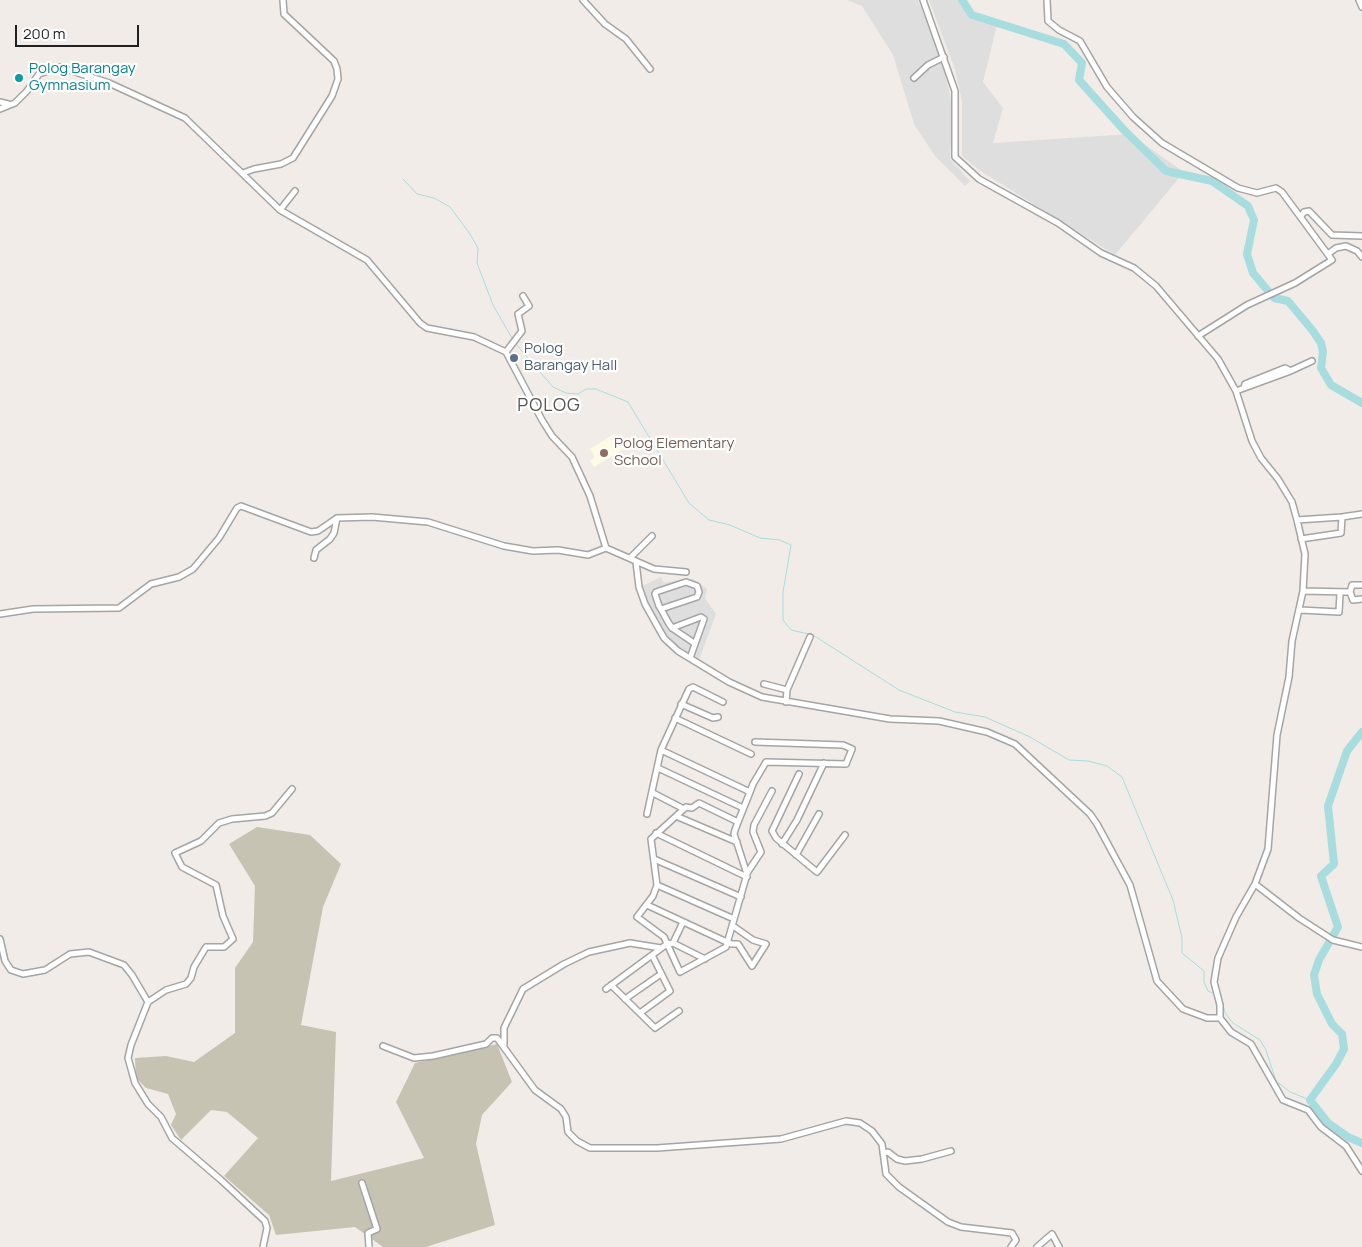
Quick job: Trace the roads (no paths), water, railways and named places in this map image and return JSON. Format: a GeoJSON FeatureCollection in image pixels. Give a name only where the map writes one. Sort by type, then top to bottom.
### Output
{"type":"FeatureCollection","features":[{"type":"Feature","properties":{"kind":"street"},"geometry":{"type":"LineString","coordinates":[[243,173],[254,168],[281,164],[293,158],[332,96],[338,79],[338,68],[334,61],[284,14],[283,0]]}},
{"type":"Feature","properties":{"kind":"street"},"geometry":{"type":"LineString","coordinates":[[583,0],[606,24],[626,39],[650,69]]}},
{"type":"Feature","properties":{"kind":"street"},"geometry":{"type":"LineString","coordinates":[[923,0],[956,91],[955,157],[979,180],[1058,223],[1100,253],[1134,268],[1156,286],[1218,359],[1236,391],[1252,441],[1261,458],[1278,479],[1292,502],[1305,554],[1303,591],[1292,641],[1289,677],[1277,735],[1268,850],[1255,884],[1236,917],[1214,972],[1220,1018],[1231,1032],[1256,1050],[1283,1100],[1308,1110],[1321,1127],[1346,1146],[1362,1171]]}},
{"type":"Feature","properties":{"kind":"street"},"geometry":{"type":"LineString","coordinates":[[1047,0],[1048,21],[1059,30],[1080,41],[1107,87],[1133,117],[1162,143],[1238,188],[1257,193],[1276,188],[1301,216],[1332,260],[1295,283],[1273,293],[1266,294],[1198,336]]}},
{"type":"Feature","properties":{"kind":"street"},"geometry":{"type":"LineString","coordinates":[[1359,0],[1362,6]]}},
{"type":"Feature","properties":{"kind":"street"},"geometry":{"type":"LineString","coordinates":[[914,78],[928,65],[944,57]]}},
{"type":"Feature","properties":{"kind":"street"},"geometry":{"type":"LineString","coordinates":[[0,102],[15,103],[27,91],[38,74],[60,67],[109,83],[185,118],[280,210],[367,260],[420,323],[427,328],[474,337],[506,352],[552,436],[572,457],[590,496],[606,548]]}},
{"type":"Feature","properties":{"kind":"street"},"geometry":{"type":"LineString","coordinates":[[0,109],[8,104]]}},
{"type":"Feature","properties":{"kind":"street"},"geometry":{"type":"LineString","coordinates":[[280,210],[295,190]]}},
{"type":"Feature","properties":{"kind":"street"},"geometry":{"type":"LineString","coordinates":[[1301,216],[1304,212],[1309,211],[1322,227],[1332,234],[1362,236]]}},
{"type":"Feature","properties":{"kind":"street"},"geometry":{"type":"LineString","coordinates":[[1328,254],[1336,248],[1346,246],[1357,251],[1362,257]]}},
{"type":"Feature","properties":{"kind":"street"},"geometry":{"type":"LineString","coordinates":[[506,352],[514,344],[522,331],[518,314],[529,306],[523,296]]}},
{"type":"Feature","properties":{"kind":"street"},"geometry":{"type":"LineString","coordinates":[[1236,391],[1244,388],[1245,384],[1284,368],[1289,370],[1312,361]]}},
{"type":"Feature","properties":{"kind":"street"},"geometry":{"type":"LineString","coordinates":[[0,614],[33,609],[119,608],[151,584],[179,577],[193,569],[219,538],[237,508],[241,506],[310,532],[318,531],[337,518],[372,517],[428,522],[504,546],[533,551],[558,550],[588,555],[606,548],[630,558],[636,565],[639,587],[645,604],[664,638],[678,651],[715,674],[762,697],[890,719],[939,720],[987,732],[1015,744],[1090,814],[1097,824],[1130,884],[1157,981],[1182,1009],[1208,1018],[1220,1018]]}},
{"type":"Feature","properties":{"kind":"street"},"geometry":{"type":"LineString","coordinates":[[1298,520],[1362,514]]}},
{"type":"Feature","properties":{"kind":"street"},"geometry":{"type":"LineString","coordinates":[[1301,539],[1341,533],[1342,517]]}},
{"type":"Feature","properties":{"kind":"street"},"geometry":{"type":"LineString","coordinates":[[314,558],[316,550],[330,539],[334,533],[337,518]]}},
{"type":"Feature","properties":{"kind":"street"},"geometry":{"type":"LineString","coordinates":[[630,558],[652,536]]}},
{"type":"Feature","properties":{"kind":"street"},"geometry":{"type":"LineString","coordinates":[[636,565],[686,572]]}},
{"type":"Feature","properties":{"kind":"street"},"geometry":{"type":"LineString","coordinates":[[661,610],[698,596],[697,586],[686,582],[654,594],[661,610],[672,628],[694,643]]}},
{"type":"Feature","properties":{"kind":"street"},"geometry":{"type":"LineString","coordinates":[[1362,585],[1352,585],[1350,592],[1353,600],[1362,600]]}},
{"type":"Feature","properties":{"kind":"street"},"geometry":{"type":"LineString","coordinates":[[1303,591],[1350,592]]}},
{"type":"Feature","properties":{"kind":"street"},"geometry":{"type":"LineString","coordinates":[[1300,610],[1339,612],[1340,593]]}},
{"type":"Feature","properties":{"kind":"street"},"geometry":{"type":"LineString","coordinates":[[672,628],[701,617],[703,621],[690,658]]}},
{"type":"Feature","properties":{"kind":"street"},"geometry":{"type":"LineString","coordinates":[[786,702],[787,690],[810,637]]}},
{"type":"Feature","properties":{"kind":"street"},"geometry":{"type":"LineString","coordinates":[[764,684],[787,690]]}},
{"type":"Feature","properties":{"kind":"street"},"geometry":{"type":"LineString","coordinates":[[647,814],[661,750],[689,689],[693,687],[724,702]]}},
{"type":"Feature","properties":{"kind":"street"},"geometry":{"type":"LineString","coordinates":[[681,704],[713,718],[718,717]]}},
{"type":"Feature","properties":{"kind":"street"},"geometry":{"type":"LineString","coordinates":[[675,718],[752,754]]}},
{"type":"Feature","properties":{"kind":"street"},"geometry":{"type":"LineString","coordinates":[[747,875],[734,834],[750,792],[766,762],[846,764],[851,747],[755,742]]}},
{"type":"Feature","properties":{"kind":"street"},"geometry":{"type":"LineString","coordinates":[[661,750],[750,792]]}},
{"type":"Feature","properties":{"kind":"street"},"geometry":{"type":"LineString","coordinates":[[782,844],[797,820],[824,763]]}},
{"type":"Feature","properties":{"kind":"street"},"geometry":{"type":"LineString","coordinates":[[658,768],[743,808]]}},
{"type":"Feature","properties":{"kind":"street"},"geometry":{"type":"LineString","coordinates":[[799,774],[772,831],[782,844],[817,872],[845,835]]}},
{"type":"Feature","properties":{"kind":"street"},"geometry":{"type":"LineString","coordinates":[[263,1247],[267,1228],[265,1221],[172,1138],[161,1116],[148,1104],[135,1083],[128,1058],[131,1045],[148,1002],[166,990],[186,984],[191,978],[194,967],[206,947],[224,947],[233,939],[223,916],[216,885],[182,867],[175,853],[202,841],[220,823],[232,819],[265,816],[272,813],[292,789]]}},
{"type":"Feature","properties":{"kind":"street"},"geometry":{"type":"LineString","coordinates":[[670,943],[680,972],[726,947],[747,875],[761,852],[753,832],[754,825],[772,791]]}},
{"type":"Feature","properties":{"kind":"street"},"geometry":{"type":"LineString","coordinates":[[652,793],[684,809],[692,808],[699,803],[738,822]]}},
{"type":"Feature","properties":{"kind":"street"},"geometry":{"type":"LineString","coordinates":[[684,809],[651,839],[657,885],[647,905],[637,917],[670,943],[705,959]]}},
{"type":"Feature","properties":{"kind":"street"},"geometry":{"type":"LineString","coordinates":[[796,855],[819,814]]}},
{"type":"Feature","properties":{"kind":"street"},"geometry":{"type":"LineString","coordinates":[[676,816],[737,842]]}},
{"type":"Feature","properties":{"kind":"street"},"geometry":{"type":"LineString","coordinates":[[656,833],[747,875]]}},
{"type":"Feature","properties":{"kind":"street"},"geometry":{"type":"LineString","coordinates":[[654,859],[741,897]]}},
{"type":"Feature","properties":{"kind":"street"},"geometry":{"type":"LineString","coordinates":[[1255,884],[1333,940],[1362,947]]}},
{"type":"Feature","properties":{"kind":"street"},"geometry":{"type":"LineString","coordinates":[[657,885],[734,919]]}},
{"type":"Feature","properties":{"kind":"street"},"geometry":{"type":"LineString","coordinates":[[647,905],[728,942],[738,944],[752,966],[766,944],[753,940],[733,926]]}},
{"type":"Feature","properties":{"kind":"street"},"geometry":{"type":"LineString","coordinates":[[679,1011],[655,1028],[626,1000],[608,987],[670,943],[683,922]]}},
{"type":"Feature","properties":{"kind":"street"},"geometry":{"type":"LineString","coordinates":[[0,939],[5,961],[11,970],[23,974],[45,970],[70,954],[89,952],[124,965],[142,989],[148,1002]]}},
{"type":"Feature","properties":{"kind":"street"},"geometry":{"type":"LineString","coordinates":[[504,1045],[504,1028],[508,1018],[523,989],[530,984],[589,952],[637,942],[661,948]]}},
{"type":"Feature","properties":{"kind":"street"},"geometry":{"type":"LineString","coordinates":[[640,1013],[670,991],[652,955]]}},
{"type":"Feature","properties":{"kind":"street"},"geometry":{"type":"LineString","coordinates":[[626,1000],[661,974]]}},
{"type":"Feature","properties":{"kind":"street"},"geometry":{"type":"LineString","coordinates":[[383,1046],[414,1058],[433,1056],[486,1044],[492,1038],[497,1038],[504,1045],[509,1056],[528,1082],[561,1110],[566,1117],[568,1132],[577,1141],[590,1148],[657,1148],[781,1139],[846,1121],[860,1123],[872,1130],[882,1144],[886,1174],[948,1222],[961,1227],[1012,1233],[1016,1240],[1011,1247]]}},
{"type":"Feature","properties":{"kind":"street"},"geometry":{"type":"LineString","coordinates":[[883,1153],[888,1152],[896,1158],[905,1160],[922,1159],[951,1151]]}},
{"type":"Feature","properties":{"kind":"street"},"geometry":{"type":"LineString","coordinates":[[362,1183],[377,1229],[368,1233],[369,1247]]}},
{"type":"Feature","properties":{"kind":"street"},"geometry":{"type":"LineString","coordinates":[[1040,1246],[1052,1234],[1059,1247]]}},
{"type":"Feature","properties":{"kind":"waterway"},"geometry":{"type":"LineString","coordinates":[[962,0],[972,15],[1064,44],[1082,63],[1079,80],[1123,129],[1166,171],[1212,181],[1248,206],[1254,220],[1247,254],[1253,273],[1274,298],[1288,301],[1313,331],[1321,343],[1323,352],[1321,368],[1331,385],[1362,403]]}},
{"type":"Feature","properties":{"kind":"waterway"},"geometry":{"type":"LineString","coordinates":[[403,179],[417,194],[434,198],[450,207],[470,234],[478,248],[477,263],[493,305],[513,340]]}},
{"type":"Feature","properties":{"kind":"waterway"},"geometry":{"type":"LineString","coordinates":[[515,343],[553,387],[566,393],[578,394],[586,389],[596,389],[628,402],[689,503],[709,520],[730,525],[760,538],[780,540],[791,545],[783,592],[783,620],[791,630],[813,635],[899,690],[955,712],[985,717],[1030,737],[1069,760],[1088,761],[1107,766],[1122,777],[1173,900],[1182,938],[1182,953],[1204,971],[1204,982],[1208,991],[1215,994]]}},
{"type":"Feature","properties":{"kind":"waterway"},"geometry":{"type":"LineString","coordinates":[[1362,732],[1347,751],[1328,806],[1334,864],[1321,876],[1338,927],[1319,960],[1314,975],[1317,994],[1332,1024],[1342,1034],[1344,1049],[1336,1064],[1310,1100],[1328,1123],[1348,1137],[1362,1143]]}},
{"type":"Feature","properties":{"kind":"waterway"},"geometry":{"type":"LineString","coordinates":[[1221,996],[1225,1013],[1233,1023],[1260,1040],[1266,1050],[1276,1081],[1290,1092],[1310,1100]]}},
{"type":"Feature","properties":{"kind":"place","name":"Polog Barangay Gymnasium"},"geometry":{"type":"Point","coordinates":[19,78]}},
{"type":"Feature","properties":{"kind":"place","name":"Polog Barangay Hall"},"geometry":{"type":"Point","coordinates":[514,358]}},
{"type":"Feature","properties":{"kind":"place","name":"Polog Elementary School"},"geometry":{"type":"Point","coordinates":[604,453]}},
{"type":"Feature","properties":{"kind":"district","name":"POLOG"},"geometry":{"type":"Point","coordinates":[549,406]}}]}
